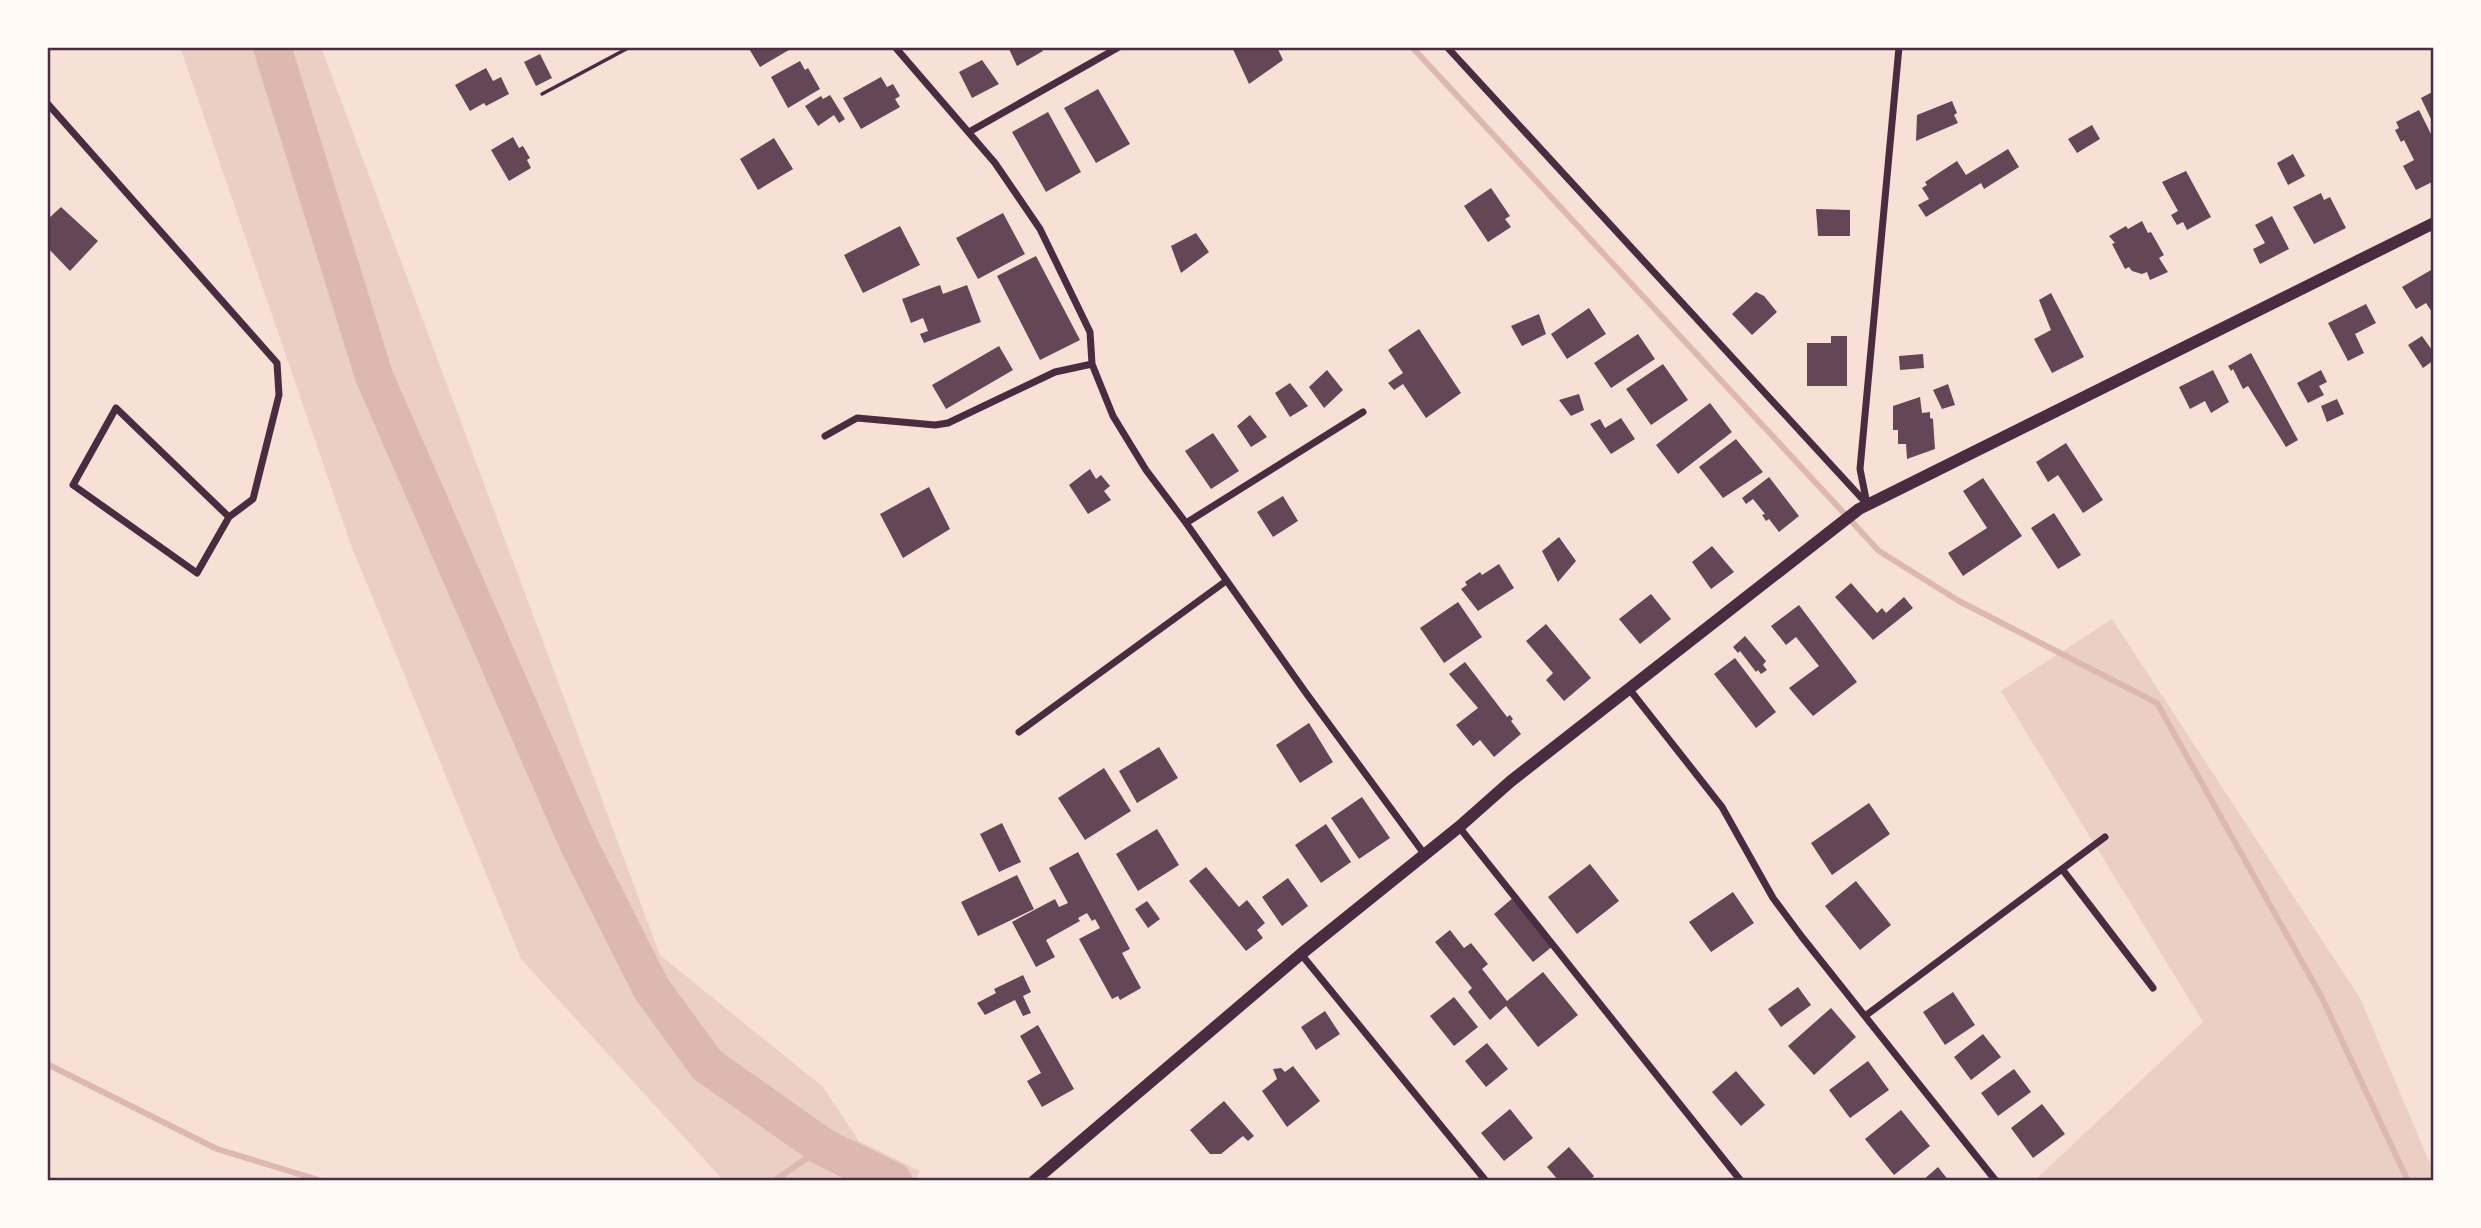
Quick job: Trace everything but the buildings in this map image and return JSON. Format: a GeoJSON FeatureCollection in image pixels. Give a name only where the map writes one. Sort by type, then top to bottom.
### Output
{"type":"FeatureCollection","features":[{"type":"Feature","properties":{"kind":"street"},"geometry":{"type":"LineString","coordinates":[[895,47],[995,163],[1040,229],[1090,332],[1092,364],[1113,416],[1146,470],[1425,855]]}},
{"type":"Feature","properties":{"kind":"street"},"geometry":{"type":"LineString","coordinates":[[969,132],[1119,47]]}},
{"type":"Feature","properties":{"kind":"street"},"geometry":{"type":"LineString","coordinates":[[1447,47],[1863,507]]}},
{"type":"Feature","properties":{"kind":"street"},"geometry":{"type":"LineString","coordinates":[[1863,507],[1860,469],[1899,47]]}},
{"type":"Feature","properties":{"kind":"street"},"geometry":{"type":"LineString","coordinates":[[47,103],[277,363],[279,395],[253,499],[229,517],[197,573],[73,485],[116,408],[229,517]]}},
{"type":"Feature","properties":{"kind":"street"},"geometry":{"type":"LineString","coordinates":[[1034,1181],[1301,954],[1459,827],[1511,781],[1863,507],[2434,223]]}},
{"type":"Feature","properties":{"kind":"street"},"geometry":{"type":"LineString","coordinates":[[825,436],[857,418],[935,425],[948,423],[1055,372],[1092,364]]}},
{"type":"Feature","properties":{"kind":"street"},"geometry":{"type":"LineString","coordinates":[[1186,523],[1363,412]]}},
{"type":"Feature","properties":{"kind":"street"},"geometry":{"type":"LineString","coordinates":[[1019,732],[1226,581]]}},
{"type":"Feature","properties":{"kind":"street"},"geometry":{"type":"LineString","coordinates":[[1630,690],[1721,807],[1773,898],[1996,1181]]}},
{"type":"Feature","properties":{"kind":"street"},"geometry":{"type":"LineString","coordinates":[[1459,827],[1741,1181]]}},
{"type":"Feature","properties":{"kind":"street"},"geometry":{"type":"LineString","coordinates":[[1865,1016],[2105,837]]}},
{"type":"Feature","properties":{"kind":"street"},"geometry":{"type":"LineString","coordinates":[[2062,869],[2153,988]]}},
{"type":"Feature","properties":{"kind":"street"},"geometry":{"type":"LineString","coordinates":[[1301,954],[1486,1181]]}},
{"type":"Feature","properties":{"kind":"path"},"geometry":{"type":"LineString","coordinates":[[542,94],[630,47]]}},
{"type":"Feature","properties":{"kind":"shaded area"},"geometry":{"type":"Polygon","coordinates":[[[180,47],[321,47],[660,955],[823,1087],[859,1141],[920,1171],[915,1181],[724,1181],[521,959],[351,545],[180,47]]]}},
{"type":"Feature","properties":{"kind":"shaded area"},"geometry":{"type":"Polygon","coordinates":[[[2112,619],[2360,998],[2434,1173],[2434,1181],[2034,1181],[2203,1022],[2001,691],[2112,619]]]}},
{"type":"Feature","properties":{"kind":"waterway"},"geometry":{"type":"LineString","coordinates":[[272,47],[374,376],[578,843],[651,988],[707,1065],[823,1147],[893,1181]]}},
{"type":"Feature","properties":{"kind":"waterway"},"geometry":{"type":"LineString","coordinates":[[1412,47],[1879,551],[1959,601],[2157,703],[2321,996],[2408,1181]]}},
{"type":"Feature","properties":{"kind":"waterway"},"geometry":{"type":"LineString","coordinates":[[47,1064],[217,1149],[322,1181]]}},
{"type":"Feature","properties":{"kind":"waterway"},"geometry":{"type":"LineString","coordinates":[[774,1181],[823,1147]]}}]}
